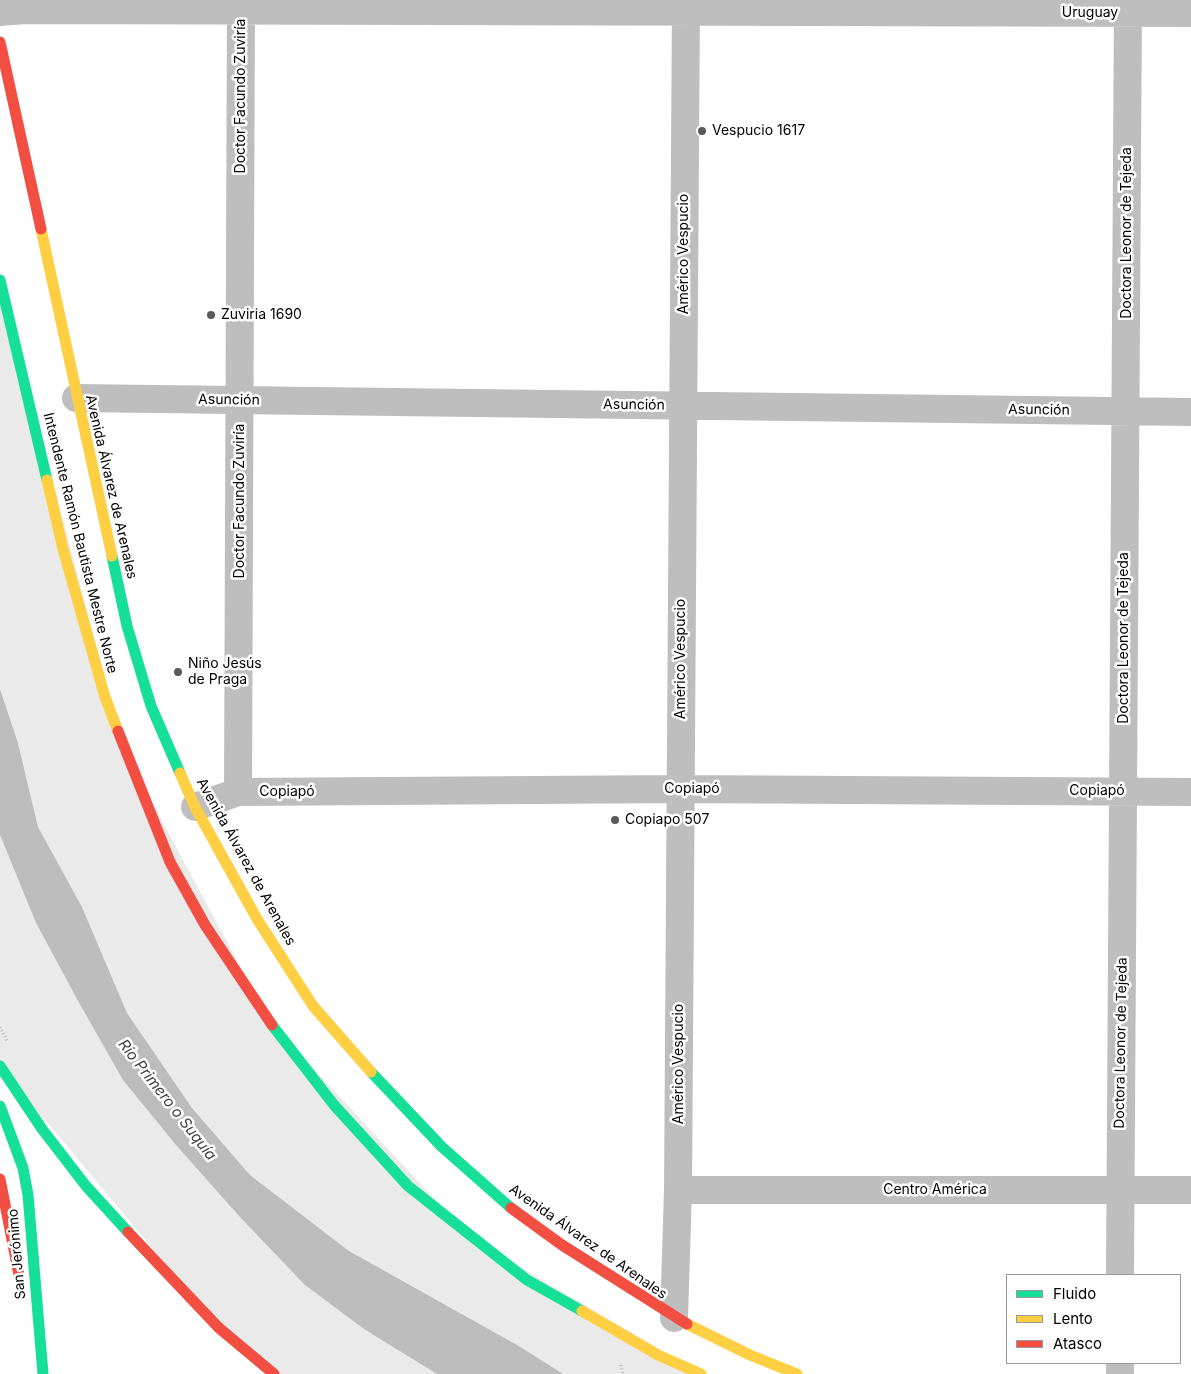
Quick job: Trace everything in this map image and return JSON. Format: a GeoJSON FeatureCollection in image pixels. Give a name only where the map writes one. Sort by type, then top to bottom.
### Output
{"type":"FeatureCollection","features":[{"type":"Feature","properties":{"kind":"main road","name":"Avenida Álvarez de Arenales"},"geometry":{"type":"LineString","coordinates":[[0,42],[127,626],[151,706],[195,807],[257,919],[313,1006],[376,1080],[442,1147],[501,1200],[562,1245],[674,1318],[750,1356],[796,1374]]}},
{"type":"Feature","properties":{"kind":"main road","name":"Intendente Ramón Bautista Mestre Norte"},"geometry":{"type":"LineString","coordinates":[[0,280],[63,550],[105,697],[143,800],[170,862],[205,925],[270,1022],[334,1105],[408,1186],[470,1238],[527,1280],[658,1355],[700,1374]]}},
{"type":"Feature","properties":{"kind":"main road"},"geometry":{"type":"LineString","coordinates":[[0,1066],[42,1129],[92,1193],[148,1255],[219,1328],[274,1374]]}},
{"type":"Feature","properties":{"kind":"main road","name":"San Jerónimo"},"geometry":{"type":"LineString","coordinates":[[0,1106],[16,1145],[28,1195],[43,1374]]}},
{"type":"Feature","properties":{"kind":"main road","name":"San Jerónimo"},"geometry":{"type":"LineString","coordinates":[[0,1179],[20,1283]]}},
{"type":"Feature","properties":{"kind":"main road","name":"San Jerónimo"},"geometry":{"type":"LineString","coordinates":[[27,1319],[37,1374]]}},
{"type":"Feature","properties":{"kind":"main road"},"geometry":{"type":"LineString","coordinates":[[654,1368],[658,1355]]}},
{"type":"Feature","properties":{"kind":"street","name":"Uruguay"},"geometry":{"type":"LineString","coordinates":[[0,12],[241,6],[686,5],[1128,6],[1191,14]]}},
{"type":"Feature","properties":{"kind":"street","name":"Américo Vespucio"},"geometry":{"type":"LineString","coordinates":[[674,1318],[678,1190],[686,5]]}},
{"type":"Feature","properties":{"kind":"street","name":"Doctor Facundo Zuviría"},"geometry":{"type":"LineString","coordinates":[[238,792],[241,6]]}},
{"type":"Feature","properties":{"kind":"street","name":"Doctora Leonor de Tejeda"},"geometry":{"type":"LineString","coordinates":[[1120,1274],[1119,1190],[1128,6]]}},
{"type":"Feature","properties":{"kind":"street","name":"Asunción"},"geometry":{"type":"LineString","coordinates":[[76,398],[1191,412]]}},
{"type":"Feature","properties":{"kind":"street","name":"Copiapó"},"geometry":{"type":"LineString","coordinates":[[195,807],[238,792],[680,789],[1191,792]]}},
{"type":"Feature","properties":{"kind":"street","name":"Centro América"},"geometry":{"type":"LineString","coordinates":[[678,1190],[1191,1190]]}},
{"type":"Feature","properties":{"kind":"shaded area"},"geometry":{"type":"Polygon","coordinates":[[[0,280],[123,748],[270,1022],[470,1237],[701,1374],[563,1374],[519,1346],[349,1251],[250,1175],[192,1108],[127,1013],[82,907],[38,827],[18,743],[0,689],[0,280]]]}},
{"type":"Feature","properties":{"kind":"shaded area"},"geometry":{"type":"Polygon","coordinates":[[[0,835],[36,923],[77,999],[412,1358],[437,1374],[274,1374],[219,1328],[0,1066],[0,835]]]}},
{"type":"Feature","properties":{"kind":"water","name":"Río Primero o Suquía"},"geometry":{"type":"Polygon","coordinates":[[[0,689],[18,743],[38,827],[82,907],[127,1013],[192,1108],[250,1175],[349,1251],[519,1346],[563,1374],[437,1374],[364,1329],[305,1285],[240,1217],[176,1145],[123,1080],[77,999],[36,923],[0,835],[0,689]]]}},
{"type":"Feature","properties":{"kind":"traffic: fast"},"geometry":{"type":"LineString","coordinates":[[0,280],[47,480]]}},
{"type":"Feature","properties":{"kind":"traffic: fast"},"geometry":{"type":"LineString","coordinates":[[112,556],[127,626],[151,706],[180,773]]}},
{"type":"Feature","properties":{"kind":"traffic: fast"},"geometry":{"type":"LineString","coordinates":[[272,1025],[334,1105],[408,1186],[527,1280],[582,1311]]}},
{"type":"Feature","properties":{"kind":"traffic: fast"},"geometry":{"type":"LineString","coordinates":[[0,1066],[42,1129],[86,1186],[128,1232]]}},
{"type":"Feature","properties":{"kind":"traffic: fast"},"geometry":{"type":"LineString","coordinates":[[371,1072],[442,1147],[511,1208]]}},
{"type":"Feature","properties":{"kind":"traffic: fast"},"geometry":{"type":"LineString","coordinates":[[0,1106],[23,1168],[28,1195],[43,1374]]}},
{"type":"Feature","properties":{"kind":"traffic: slow"},"geometry":{"type":"LineString","coordinates":[[41,229],[112,556]]}},
{"type":"Feature","properties":{"kind":"traffic: slow"},"geometry":{"type":"LineString","coordinates":[[47,480],[63,549],[105,697],[118,731]]}},
{"type":"Feature","properties":{"kind":"traffic: slow"},"geometry":{"type":"LineString","coordinates":[[180,773],[195,807],[257,919],[313,1006],[371,1072]]}},
{"type":"Feature","properties":{"kind":"traffic: slow"},"geometry":{"type":"LineString","coordinates":[[582,1311],[658,1355],[701,1374]]}},
{"type":"Feature","properties":{"kind":"traffic: slow"},"geometry":{"type":"LineString","coordinates":[[687,1324],[750,1355],[797,1374]]}},
{"type":"Feature","properties":{"kind":"traffic: jam"},"geometry":{"type":"LineString","coordinates":[[0,42],[41,229]]}},
{"type":"Feature","properties":{"kind":"traffic: jam"},"geometry":{"type":"LineString","coordinates":[[118,731],[170,862],[205,925],[272,1025]]}},
{"type":"Feature","properties":{"kind":"traffic: jam"},"geometry":{"type":"LineString","coordinates":[[0,1179],[19,1275]]}},
{"type":"Feature","properties":{"kind":"traffic: jam"},"geometry":{"type":"LineString","coordinates":[[511,1208],[562,1245],[687,1324]]}},
{"type":"Feature","properties":{"kind":"traffic: jam"},"geometry":{"type":"LineString","coordinates":[[128,1232],[219,1328],[274,1374]]}},
{"type":"Feature","properties":{"kind":"place","name":"Vespucio 1617"},"geometry":{"type":"Point","coordinates":[702,131]}},
{"type":"Feature","properties":{"kind":"place","name":"Zuviria 1690"},"geometry":{"type":"Point","coordinates":[211,315]}},
{"type":"Feature","properties":{"kind":"place","name":"Niño Jesús de Praga"},"geometry":{"type":"Point","coordinates":[178,672]}},
{"type":"Feature","properties":{"kind":"place","name":"Copiapo 507"},"geometry":{"type":"Point","coordinates":[615,820]}}]}
